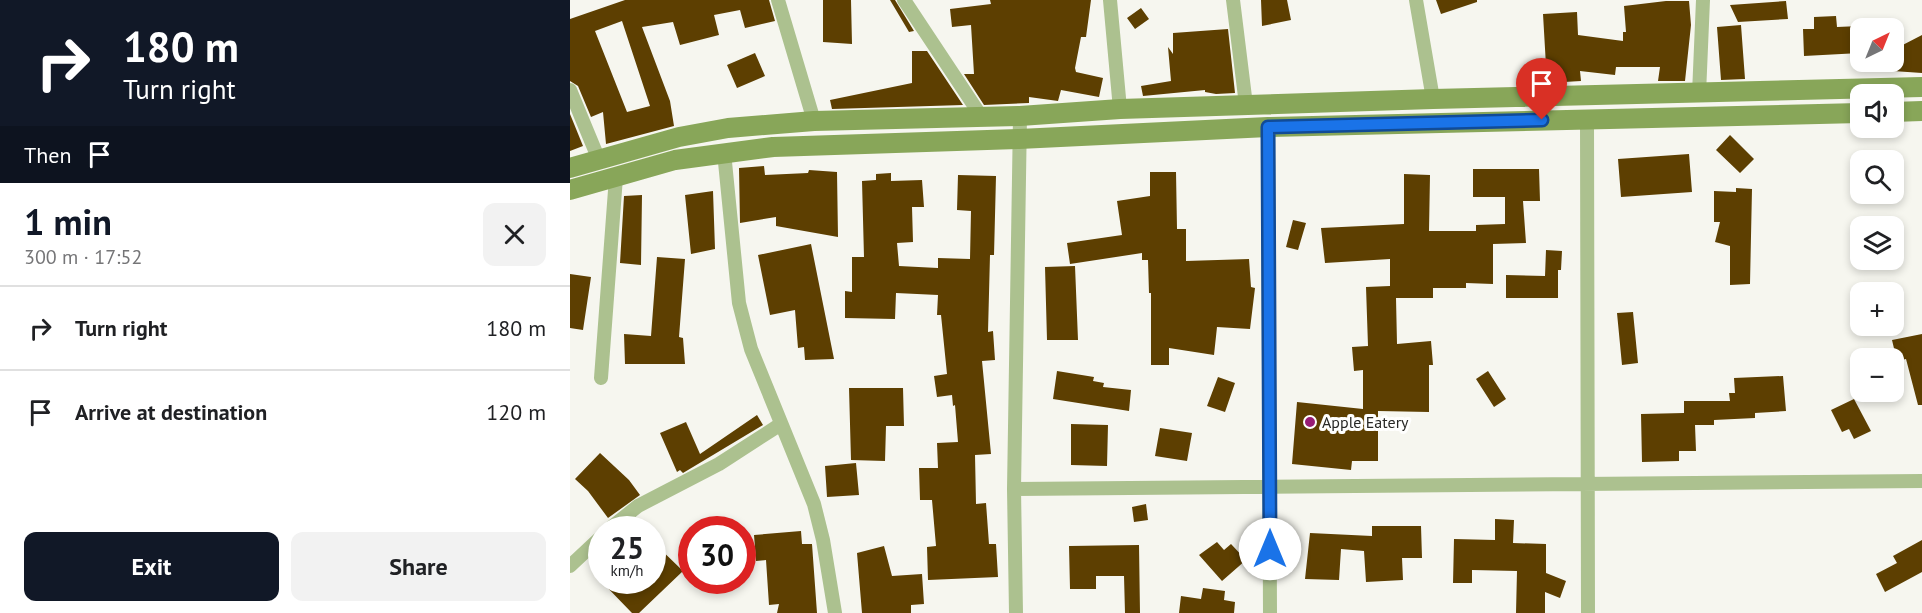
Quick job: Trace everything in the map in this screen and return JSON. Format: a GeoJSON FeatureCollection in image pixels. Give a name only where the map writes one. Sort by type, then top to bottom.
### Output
{"type":"FeatureCollection","features":[{"type":"Feature","properties":{"kind":"main road"},"geometry":{"type":"LineString","coordinates":[[570,168],[679,137],[728,128],[814,121],[1020,116],[1120,109],[1434,99],[1922,87]]}},
{"type":"Feature","properties":{"kind":"main road"},"geometry":{"type":"LineString","coordinates":[[1904,112],[1922,111]]}},
{"type":"Feature","properties":{"kind":"main road"},"geometry":{"type":"LineString","coordinates":[[570,190],[675,160],[724,152],[816,144],[1019,139],[1268,127],[1850,112]]}},
{"type":"Feature","properties":{"kind":"street"},"geometry":{"type":"LineString","coordinates":[[778,0],[814,121]]}},
{"type":"Feature","properties":{"kind":"street"},"geometry":{"type":"LineString","coordinates":[[904,0],[981,116]]}},
{"type":"Feature","properties":{"kind":"street"},"geometry":{"type":"LineString","coordinates":[[1110,0],[1120,109]]}},
{"type":"Feature","properties":{"kind":"street"},"geometry":{"type":"LineString","coordinates":[[1233,0],[1246,105]]}},
{"type":"Feature","properties":{"kind":"street"},"geometry":{"type":"LineString","coordinates":[[1416,0],[1434,99]]}},
{"type":"Feature","properties":{"kind":"street"},"geometry":{"type":"LineString","coordinates":[[1699,94],[1704,0]]}},
{"type":"Feature","properties":{"kind":"street"},"geometry":{"type":"LineString","coordinates":[[570,90],[599,160]]}},
{"type":"Feature","properties":{"kind":"street"},"geometry":{"type":"LineString","coordinates":[[1016,613],[1014,489],[1020,116]]}},
{"type":"Feature","properties":{"kind":"street"},"geometry":{"type":"LineString","coordinates":[[1587,119],[1588,613]]}},
{"type":"Feature","properties":{"kind":"street"},"geometry":{"type":"LineString","coordinates":[[1268,127],[1270,613]]}},
{"type":"Feature","properties":{"kind":"street"},"geometry":{"type":"LineString","coordinates":[[724,152],[739,303],[751,349],[814,504],[823,540],[835,613]]}},
{"type":"Feature","properties":{"kind":"street"},"geometry":{"type":"LineString","coordinates":[[601,378],[616,177]]}},
{"type":"Feature","properties":{"kind":"street"},"geometry":{"type":"LineString","coordinates":[[626,516],[638,506],[719,464],[781,424]]}},
{"type":"Feature","properties":{"kind":"street"},"geometry":{"type":"LineString","coordinates":[[1014,489],[1922,481]]}},
{"type":"Feature","properties":{"kind":"street"},"geometry":{"type":"LineString","coordinates":[[570,566],[588,549]]}},
{"type":"Feature","properties":{"kind":"building"},"geometry":{"type":"Polygon","coordinates":[[[625,0],[769,0],[775,21],[745,28],[740,10],[714,15],[719,35],[680,45],[673,22],[642,27],[670,101],[674,126],[606,144],[603,112],[591,117],[578,86],[570,81],[570,19],[625,0]],[[622,21],[595,31],[627,112],[650,106],[622,21]]]}},
{"type":"Feature","properties":{"kind":"building"},"geometry":{"type":"Polygon","coordinates":[[[823,0],[851,0],[852,44],[823,42],[823,0]]]}},
{"type":"Feature","properties":{"kind":"building"},"geometry":{"type":"Polygon","coordinates":[[[890,0],[895,0],[914,31],[909,32],[890,0]]]}},
{"type":"Feature","properties":{"kind":"building"},"geometry":{"type":"Polygon","coordinates":[[[990,0],[1091,0],[1086,37],[1081,37],[1075,68],[1076,72],[1103,78],[1099,97],[1061,90],[1058,101],[1029,97],[1029,103],[984,105],[964,74],[974,74],[971,25],[952,27],[950,9],[991,4],[990,0]]]}},
{"type":"Feature","properties":{"kind":"building"},"geometry":{"type":"Polygon","coordinates":[[[1261,0],[1287,0],[1291,20],[1262,26],[1261,0]]]}},
{"type":"Feature","properties":{"kind":"building"},"geometry":{"type":"Polygon","coordinates":[[[1436,0],[1477,0],[1477,2],[1441,14],[1436,0]]]}},
{"type":"Feature","properties":{"kind":"building"},"geometry":{"type":"Polygon","coordinates":[[[1689,1],[1691,25],[1685,81],[1658,81],[1660,67],[1616,67],[1615,75],[1580,71],[1581,81],[1547,83],[1543,14],[1577,12],[1578,35],[1623,41],[1623,32],[1626,32],[1624,6],[1689,1]]]}},
{"type":"Feature","properties":{"kind":"building"},"geometry":{"type":"Polygon","coordinates":[[[1786,1],[1788,19],[1738,22],[1730,5],[1786,1]]]}},
{"type":"Feature","properties":{"kind":"building"},"geometry":{"type":"Polygon","coordinates":[[[1141,8],[1149,19],[1135,29],[1127,18],[1141,8]]]}},
{"type":"Feature","properties":{"kind":"building"},"geometry":{"type":"Polygon","coordinates":[[[1836,16],[1837,27],[1850,26],[1850,54],[1804,56],[1803,29],[1814,29],[1814,17],[1836,16]]]}},
{"type":"Feature","properties":{"kind":"building"},"geometry":{"type":"Polygon","coordinates":[[[1741,25],[1745,79],[1721,80],[1717,27],[1741,25]]]}},
{"type":"Feature","properties":{"kind":"building"},"geometry":{"type":"Polygon","coordinates":[[[1228,29],[1235,93],[1216,94],[1205,92],[1205,90],[1143,96],[1141,86],[1171,81],[1168,47],[1173,54],[1173,33],[1228,29]]]}},
{"type":"Feature","properties":{"kind":"building"},"geometry":{"type":"Polygon","coordinates":[[[1922,35],[1922,73],[1904,72],[1904,44],[1922,35]]]}},
{"type":"Feature","properties":{"kind":"building"},"geometry":{"type":"Polygon","coordinates":[[[912,51],[927,51],[963,105],[832,109],[830,100],[912,83],[912,51]]]}},
{"type":"Feature","properties":{"kind":"building"},"geometry":{"type":"Polygon","coordinates":[[[755,53],[765,76],[737,88],[727,65],[755,53]]]}},
{"type":"Feature","properties":{"kind":"building"},"geometry":{"type":"Polygon","coordinates":[[[570,114],[583,146],[570,151],[570,114]]]}},
{"type":"Feature","properties":{"kind":"building"},"geometry":{"type":"Polygon","coordinates":[[[1730,135],[1754,159],[1740,173],[1716,150],[1730,135]]]}},
{"type":"Feature","properties":{"kind":"building"},"geometry":{"type":"Polygon","coordinates":[[[1689,154],[1692,192],[1621,197],[1618,159],[1689,154]]]}},
{"type":"Feature","properties":{"kind":"building"},"geometry":{"type":"Polygon","coordinates":[[[764,166],[765,175],[808,173],[809,170],[837,172],[838,237],[776,226],[776,217],[740,223],[739,168],[764,166]]]}},
{"type":"Feature","properties":{"kind":"building"},"geometry":{"type":"Polygon","coordinates":[[[1473,169],[1539,169],[1540,201],[1523,201],[1526,243],[1493,244],[1493,284],[1466,283],[1466,288],[1433,288],[1433,298],[1396,298],[1397,344],[1431,341],[1433,365],[1429,365],[1429,412],[1378,411],[1378,461],[1352,461],[1351,470],[1292,464],[1297,402],[1363,409],[1363,370],[1354,371],[1352,347],[1368,346],[1366,287],[1390,286],[1390,259],[1325,263],[1321,228],[1404,224],[1404,174],[1430,175],[1429,231],[1476,231],[1476,225],[1505,224],[1505,197],[1473,197],[1473,169]]]}},
{"type":"Feature","properties":{"kind":"building"},"geometry":{"type":"Polygon","coordinates":[[[1150,172],[1176,172],[1177,229],[1186,229],[1186,261],[1249,259],[1251,287],[1255,288],[1250,329],[1217,327],[1214,355],[1169,348],[1169,365],[1151,365],[1151,293],[1149,293],[1148,260],[1142,260],[1142,253],[1070,264],[1067,243],[1122,235],[1117,201],[1150,196],[1150,172]]]}},
{"type":"Feature","properties":{"kind":"building"},"geometry":{"type":"Polygon","coordinates":[[[891,173],[891,181],[922,180],[924,207],[912,207],[913,242],[897,243],[899,266],[938,268],[938,258],[970,259],[971,211],[957,210],[958,175],[996,176],[994,255],[990,255],[988,332],[993,331],[995,360],[982,361],[991,454],[975,455],[976,504],[986,503],[989,544],[996,544],[998,577],[928,580],[927,547],[936,546],[932,500],[920,500],[919,468],[938,468],[937,443],[958,442],[952,395],[937,397],[934,376],[947,374],[941,315],[937,315],[938,295],[896,293],[895,319],[845,318],[845,291],[852,292],[852,257],[864,257],[862,181],[876,180],[876,174],[891,173]]]}},
{"type":"Feature","properties":{"kind":"building"},"geometry":{"type":"Polygon","coordinates":[[[1736,188],[1752,189],[1750,284],[1730,285],[1730,246],[1715,242],[1720,222],[1714,222],[1714,191],[1736,192],[1736,188]]]}},
{"type":"Feature","properties":{"kind":"building"},"geometry":{"type":"Polygon","coordinates":[[[713,191],[715,249],[691,254],[685,195],[713,191]]]}},
{"type":"Feature","properties":{"kind":"building"},"geometry":{"type":"Polygon","coordinates":[[[642,195],[641,265],[620,263],[624,196],[642,195]]]}},
{"type":"Feature","properties":{"kind":"building"},"geometry":{"type":"Polygon","coordinates":[[[1293,220],[1306,223],[1298,250],[1286,247],[1293,220]]]}},
{"type":"Feature","properties":{"kind":"building"},"geometry":{"type":"Polygon","coordinates":[[[811,244],[834,359],[805,360],[804,347],[798,348],[795,310],[770,315],[758,255],[811,244]]]}},
{"type":"Feature","properties":{"kind":"building"},"geometry":{"type":"Polygon","coordinates":[[[1546,250],[1562,251],[1561,270],[1558,270],[1558,298],[1506,298],[1506,275],[1545,276],[1546,250]]]}},
{"type":"Feature","properties":{"kind":"building"},"geometry":{"type":"Polygon","coordinates":[[[657,257],[685,259],[679,337],[683,338],[685,364],[625,364],[624,334],[651,336],[657,257]]]}},
{"type":"Feature","properties":{"kind":"building"},"geometry":{"type":"Polygon","coordinates":[[[1075,266],[1078,340],[1047,340],[1045,267],[1075,266]]]}},
{"type":"Feature","properties":{"kind":"building"},"geometry":{"type":"Polygon","coordinates":[[[570,274],[591,277],[583,330],[570,328],[570,274]]]}},
{"type":"Feature","properties":{"kind":"building"},"geometry":{"type":"Polygon","coordinates":[[[1633,312],[1638,363],[1622,365],[1617,313],[1633,312]]]}},
{"type":"Feature","properties":{"kind":"building"},"geometry":{"type":"Polygon","coordinates":[[[1922,334],[1922,405],[1918,405],[1906,359],[1904,359],[1904,348],[1894,348],[1892,340],[1922,334]]]}},
{"type":"Feature","properties":{"kind":"building"},"geometry":{"type":"Polygon","coordinates":[[[1057,371],[1094,377],[1093,381],[1104,383],[1103,387],[1131,390],[1129,411],[1053,399],[1057,371]]]}},
{"type":"Feature","properties":{"kind":"building"},"geometry":{"type":"Polygon","coordinates":[[[1488,371],[1506,399],[1494,407],[1476,379],[1488,371]]]}},
{"type":"Feature","properties":{"kind":"building"},"geometry":{"type":"Polygon","coordinates":[[[1783,376],[1786,411],[1755,413],[1755,418],[1714,420],[1714,425],[1695,425],[1696,451],[1679,451],[1679,461],[1642,462],[1641,414],[1684,413],[1684,401],[1730,401],[1729,393],[1735,393],[1734,378],[1783,376]]]}},
{"type":"Feature","properties":{"kind":"building"},"geometry":{"type":"Polygon","coordinates":[[[1218,377],[1235,383],[1225,412],[1207,406],[1218,377]]]}},
{"type":"Feature","properties":{"kind":"building"},"geometry":{"type":"Polygon","coordinates":[[[849,388],[903,388],[904,426],[886,426],[885,461],[851,460],[849,388]]]}},
{"type":"Feature","properties":{"kind":"building"},"geometry":{"type":"Polygon","coordinates":[[[1850,401],[1856,402],[1871,431],[1854,439],[1849,429],[1842,432],[1831,410],[1850,401]]]}},
{"type":"Feature","properties":{"kind":"building"},"geometry":{"type":"Polygon","coordinates":[[[757,415],[763,425],[683,473],[680,470],[677,472],[660,433],[686,422],[700,454],[757,415]]]}},
{"type":"Feature","properties":{"kind":"building"},"geometry":{"type":"Polygon","coordinates":[[[1071,424],[1108,425],[1107,466],[1071,465],[1071,424]]]}},
{"type":"Feature","properties":{"kind":"building"},"geometry":{"type":"Polygon","coordinates":[[[1160,428],[1192,433],[1187,461],[1155,456],[1160,428]]]}},
{"type":"Feature","properties":{"kind":"building"},"geometry":{"type":"Polygon","coordinates":[[[600,453],[629,480],[640,495],[611,516],[607,516],[588,491],[575,479],[600,453]]]}},
{"type":"Feature","properties":{"kind":"building"},"geometry":{"type":"Polygon","coordinates":[[[856,463],[859,495],[827,497],[825,466],[856,463]]]}},
{"type":"Feature","properties":{"kind":"building"},"geometry":{"type":"Polygon","coordinates":[[[1146,504],[1148,520],[1134,522],[1132,507],[1146,504]]]}},
{"type":"Feature","properties":{"kind":"building"},"geometry":{"type":"Polygon","coordinates":[[[1495,519],[1514,520],[1513,543],[1546,544],[1546,573],[1566,581],[1560,598],[1545,592],[1545,613],[1516,613],[1517,571],[1472,570],[1472,583],[1453,583],[1454,539],[1495,540],[1495,519]]]}},
{"type":"Feature","properties":{"kind":"building"},"geometry":{"type":"Polygon","coordinates":[[[1372,526],[1421,526],[1422,558],[1402,558],[1403,580],[1366,582],[1364,551],[1341,549],[1339,580],[1305,579],[1310,533],[1372,536],[1372,526]]]}},
{"type":"Feature","properties":{"kind":"building"},"geometry":{"type":"Polygon","coordinates":[[[801,531],[802,544],[812,544],[817,613],[777,613],[779,604],[769,605],[766,560],[756,561],[756,535],[801,531]]]}},
{"type":"Feature","properties":{"kind":"building"},"geometry":{"type":"Polygon","coordinates":[[[1922,540],[1922,572],[1885,592],[1876,574],[1897,563],[1893,556],[1922,540]]]}},
{"type":"Feature","properties":{"kind":"building"},"geometry":{"type":"Polygon","coordinates":[[[1217,542],[1224,550],[1231,544],[1246,560],[1222,581],[1199,555],[1217,542]]]}},
{"type":"Feature","properties":{"kind":"building"},"geometry":{"type":"Polygon","coordinates":[[[1139,545],[1140,613],[1125,613],[1124,576],[1096,576],[1096,589],[1070,589],[1069,546],[1139,545]]]}},
{"type":"Feature","properties":{"kind":"building"},"geometry":{"type":"Polygon","coordinates":[[[884,546],[892,576],[922,574],[924,604],[911,605],[911,613],[862,613],[857,553],[884,546]]]}},
{"type":"Feature","properties":{"kind":"building"},"geometry":{"type":"Polygon","coordinates":[[[666,555],[678,566],[678,576],[666,587],[666,555]]]}},
{"type":"Feature","properties":{"kind":"building"},"geometry":{"type":"Polygon","coordinates":[[[1203,588],[1225,591],[1224,600],[1235,602],[1234,613],[1179,613],[1181,596],[1201,599],[1203,588]]]}},
{"type":"Feature","properties":{"kind":"building"},"geometry":{"type":"Polygon","coordinates":[[[614,594],[659,594],[639,613],[632,613],[614,594]]]}},
{"type":"Feature","properties":{"kind":"place","name":"Apple Eatery"},"geometry":{"type":"Point","coordinates":[1310,422]}},
{"type":"Feature","properties":{"kind":"route"},"geometry":{"type":"LineString","coordinates":[[1270,549],[1268,127],[1542,120]]}}]}
